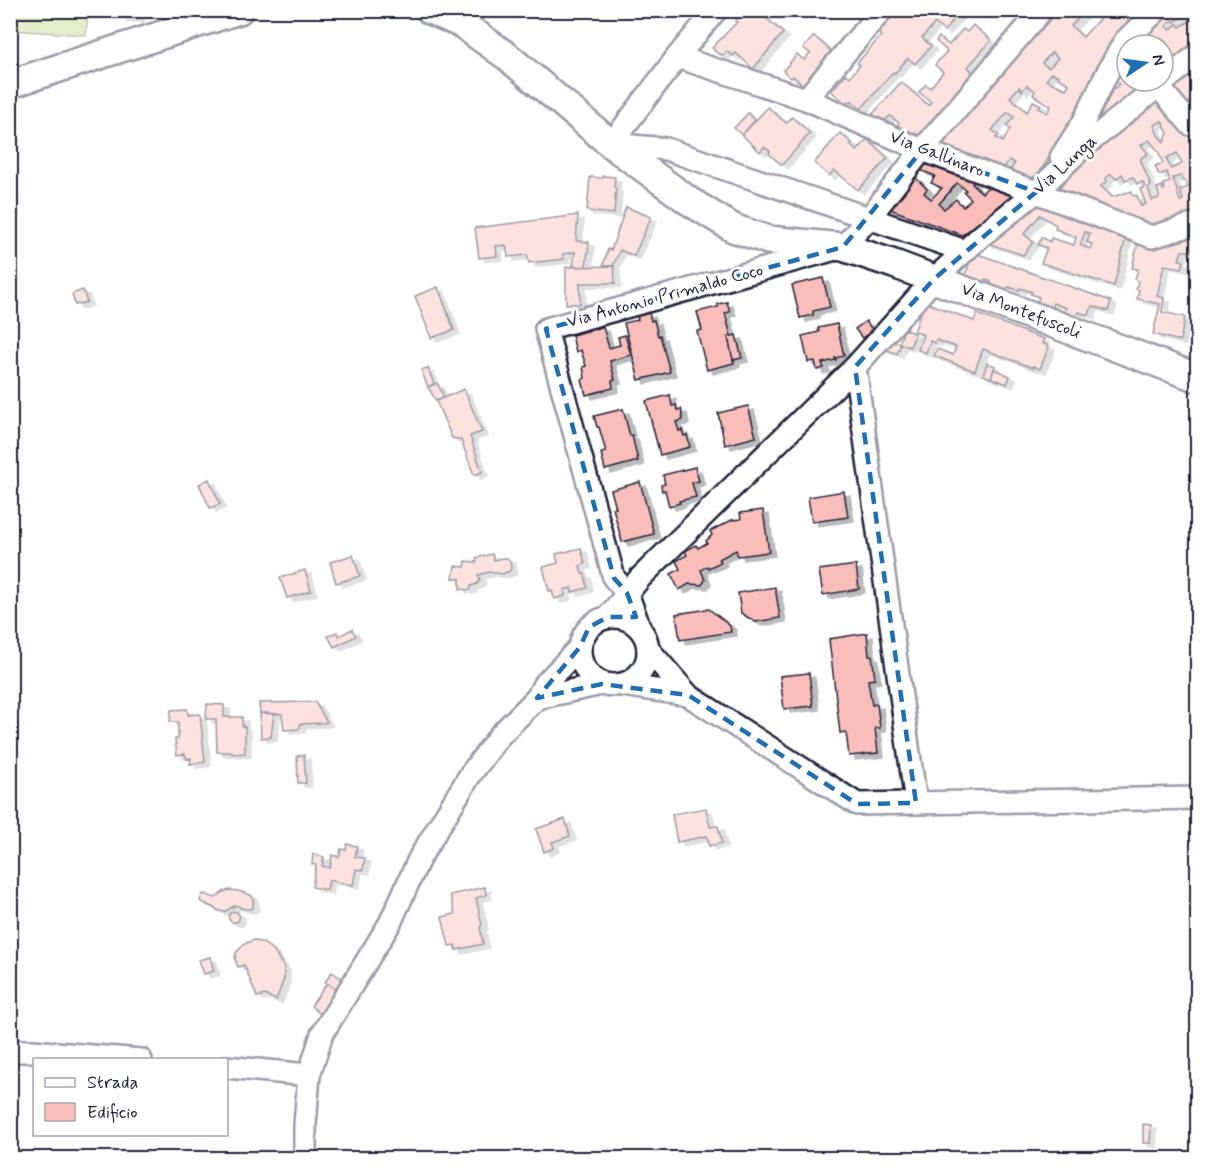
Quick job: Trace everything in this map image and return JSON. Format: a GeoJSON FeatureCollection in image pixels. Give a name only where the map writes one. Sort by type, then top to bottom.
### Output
{"type":"FeatureCollection","features":[{"type":"Feature","properties":{"kind":"main road"},"geometry":{"type":"LineString","coordinates":[[10,84],[239,10]]}},
{"type":"Feature","properties":{"kind":"main road","name":"Via Montefuscoli"},"geometry":{"type":"LineString","coordinates":[[430,10],[462,24],[508,57],[611,144],[689,201],[733,228],[768,240],[843,247],[1197,378]]}},
{"type":"Feature","properties":{"kind":"street"},"geometry":{"type":"LineString","coordinates":[[611,144],[716,10]]}},
{"type":"Feature","properties":{"kind":"street"},"geometry":{"type":"LineString","coordinates":[[806,99],[882,10]]}},
{"type":"Feature","properties":{"kind":"street"},"geometry":{"type":"LineString","coordinates":[[843,247],[1041,10]]}},
{"type":"Feature","properties":{"kind":"street"},"geometry":{"type":"LineString","coordinates":[[1036,192],[1083,123],[1125,40],[1157,10]]}},
{"type":"Feature","properties":{"kind":"street","name":"Via Lunga"},"geometry":{"type":"LineString","coordinates":[[1175,72],[1197,54]]}},
{"type":"Feature","properties":{"kind":"street","name":"Via Gallinaro"},"geometry":{"type":"LineString","coordinates":[[677,57],[806,99],[922,150],[1152,237],[1197,223]]}},
{"type":"Feature","properties":{"kind":"street","name":"Via Lunga"},"geometry":{"type":"LineString","coordinates":[[608,617],[627,593],[855,367],[934,279],[1036,192],[1082,148],[1149,93]]}},
{"type":"Feature","properties":{"kind":"street"},"geometry":{"type":"LineString","coordinates":[[1164,93],[1190,124],[1197,121]]}},
{"type":"Feature","properties":{"kind":"street"},"geometry":{"type":"LineString","coordinates":[[611,144],[666,148],[965,251]]}},
{"type":"Feature","properties":{"kind":"street","name":"Via Antonio Primaldo Coco"},"geometry":{"type":"LineString","coordinates":[[627,593],[614,578],[546,329],[843,247]]}},
{"type":"Feature","properties":{"kind":"street"},"geometry":{"type":"LineString","coordinates":[[855,367],[916,803]]}},
{"type":"Feature","properties":{"kind":"street"},"geometry":{"type":"LineString","coordinates":[[537,698],[631,681],[644,668],[648,659],[646,638],[640,629],[627,593]]}},
{"type":"Feature","properties":{"kind":"street"},"geometry":{"type":"LineString","coordinates":[[640,629],[631,621],[620,617],[608,617],[589,627],[580,647],[580,658],[585,669],[592,678],[612,684],[688,696]]}},
{"type":"Feature","properties":{"kind":"street"},"geometry":{"type":"LineString","coordinates":[[304,1158],[309,1075],[322,1034],[390,923],[419,860],[470,775],[500,735],[537,698],[543,686],[580,647]]}},
{"type":"Feature","properties":{"kind":"street"},"geometry":{"type":"LineString","coordinates":[[648,649],[688,696],[857,804],[1197,798]]}},
{"type":"Feature","properties":{"kind":"street"},"geometry":{"type":"LineString","coordinates":[[10,1051],[127,1058]]}},
{"type":"Feature","properties":{"kind":"street"},"geometry":{"type":"LineString","coordinates":[[228,1067],[309,1075]]}},
{"type":"Feature","properties":{"kind":"highlighted area"},"geometry":{"type":"Polygon","coordinates":[[[922,150],[1036,192],[934,279],[855,367],[916,803],[857,804],[688,695],[602,684],[537,698],[580,647],[589,627],[608,617],[636,617],[627,593],[614,578],[546,329],[843,247],[922,150]]]}},
{"type":"Feature","properties":{"kind":"green space"},"geometry":{"type":"Polygon","coordinates":[[[10,11],[88,11],[86,35],[11,30],[10,11]]]}},
{"type":"Feature","properties":{"kind":"building"},"geometry":{"type":"Polygon","coordinates":[[[121,10],[138,10],[138,18],[121,18],[121,10]]]}},
{"type":"Feature","properties":{"kind":"building"},"geometry":{"type":"Polygon","coordinates":[[[751,10],[757,10],[783,33],[753,69],[736,53],[733,56],[727,51],[724,55],[712,48],[737,22],[735,21],[743,12],[747,16],[751,10]]]}},
{"type":"Feature","properties":{"kind":"building"},"geometry":{"type":"Polygon","coordinates":[[[897,10],[962,10],[944,31],[935,23],[922,38],[931,46],[915,64],[908,58],[861,109],[852,101],[844,102],[831,91],[846,74],[850,77],[860,65],[857,63],[881,36],[878,32],[897,10]]]}},
{"type":"Feature","properties":{"kind":"building"},"geometry":{"type":"Polygon","coordinates":[[[1057,10],[1086,10],[1071,26],[1083,37],[1100,18],[1091,10],[1147,10],[1127,33],[1115,33],[1115,50],[1034,182],[1009,172],[1015,163],[1009,160],[1003,169],[940,144],[1057,10]],[[1052,52],[1042,63],[1049,68],[1058,58],[1052,52]],[[1052,73],[1046,80],[1066,89],[1069,84],[1052,73]],[[1027,85],[1022,91],[1019,87],[1010,97],[1027,112],[1033,101],[1041,105],[1038,108],[1047,113],[1051,106],[1033,95],[1035,91],[1027,85]],[[1008,112],[992,130],[998,135],[996,138],[1003,142],[1010,129],[1006,126],[1014,117],[1008,112]]]}},
{"type":"Feature","properties":{"kind":"building"},"geometry":{"type":"Polygon","coordinates":[[[1168,10],[1198,10],[1198,42],[1175,63],[1175,33],[1143,33],[1168,10]],[[1187,13],[1166,26],[1170,30],[1177,24],[1180,27],[1193,19],[1187,13]]]}},
{"type":"Feature","properties":{"kind":"building"},"geometry":{"type":"Polygon","coordinates":[[[973,25],[991,40],[968,67],[973,73],[918,136],[896,127],[899,123],[890,116],[884,121],[870,117],[901,82],[928,105],[931,102],[919,92],[926,84],[930,88],[943,72],[935,65],[947,51],[936,41],[939,37],[949,45],[963,29],[967,32],[973,25]]]}},
{"type":"Feature","properties":{"kind":"building"},"geometry":{"type":"Polygon","coordinates":[[[814,36],[832,52],[803,85],[783,71],[797,54],[804,60],[810,53],[803,48],[814,36]]]}},
{"type":"Feature","properties":{"kind":"building"},"geometry":{"type":"Polygon","coordinates":[[[1198,61],[1198,117],[1175,92],[1175,79],[1198,61]]]}},
{"type":"Feature","properties":{"kind":"building"},"geometry":{"type":"Polygon","coordinates":[[[1109,85],[1115,93],[1141,93],[1099,130],[1091,121],[1100,113],[1098,110],[1105,102],[1101,98],[1109,85]]]}},
{"type":"Feature","properties":{"kind":"building"},"geometry":{"type":"Polygon","coordinates":[[[1157,94],[1181,122],[1189,137],[1198,131],[1198,211],[1147,226],[1066,195],[1056,181],[1157,94]],[[1162,121],[1154,125],[1164,142],[1168,133],[1162,121]],[[1149,140],[1141,145],[1148,153],[1141,158],[1141,161],[1151,186],[1148,187],[1152,200],[1159,198],[1157,188],[1162,186],[1163,190],[1165,189],[1163,184],[1170,182],[1167,172],[1159,175],[1155,166],[1163,163],[1158,151],[1149,140]],[[1177,153],[1166,158],[1171,169],[1182,164],[1177,153]],[[1111,174],[1105,179],[1107,181],[1101,186],[1112,197],[1132,191],[1132,195],[1137,196],[1141,206],[1146,204],[1140,189],[1145,187],[1143,182],[1137,184],[1133,177],[1125,180],[1122,174],[1116,179],[1111,174]],[[1181,176],[1173,178],[1180,201],[1183,200],[1180,190],[1188,187],[1181,176]]]}},
{"type":"Feature","properties":{"kind":"building"},"geometry":{"type":"Polygon","coordinates":[[[768,107],[786,123],[792,117],[810,133],[782,165],[769,154],[770,151],[764,147],[760,152],[742,135],[768,107]]]}},
{"type":"Feature","properties":{"kind":"building"},"geometry":{"type":"Polygon","coordinates":[[[748,113],[755,120],[742,135],[734,128],[748,113]]]}},
{"type":"Feature","properties":{"kind":"building"},"geometry":{"type":"Polygon","coordinates":[[[840,133],[852,143],[850,145],[857,151],[867,139],[888,158],[858,190],[834,170],[829,176],[814,163],[840,133]]]}},
{"type":"Feature","properties":{"kind":"building"},"geometry":{"type":"Polygon","coordinates":[[[930,158],[978,176],[972,184],[982,193],[995,183],[1020,193],[962,235],[887,208],[915,177],[927,189],[924,193],[931,199],[942,188],[931,183],[935,176],[920,170],[930,158]],[[957,183],[939,204],[944,209],[956,199],[963,207],[971,199],[964,192],[966,190],[957,183]]]}},
{"type":"Feature","properties":{"kind":"building"},"geometry":{"type":"Polygon","coordinates":[[[603,176],[615,177],[614,214],[587,211],[590,177],[603,178],[603,176]]]}},
{"type":"Feature","properties":{"kind":"building"},"geometry":{"type":"Polygon","coordinates":[[[1037,199],[1127,233],[1114,286],[1041,263],[1047,248],[1038,245],[1042,237],[1050,242],[1051,238],[1074,245],[1076,237],[1055,229],[1056,225],[1040,215],[1024,234],[1033,242],[1023,255],[987,243],[1037,199]],[[1085,232],[1080,245],[1090,249],[1092,244],[1087,242],[1090,234],[1085,232]]]}},
{"type":"Feature","properties":{"kind":"building"},"geometry":{"type":"Polygon","coordinates":[[[626,207],[651,217],[634,256],[620,250],[613,266],[603,266],[608,249],[611,250],[626,207]]]}},
{"type":"Feature","properties":{"kind":"building"},"geometry":{"type":"Polygon","coordinates":[[[578,215],[576,241],[589,242],[586,267],[573,266],[575,252],[563,254],[564,259],[529,263],[527,255],[508,257],[506,245],[496,246],[497,256],[479,258],[475,228],[578,215]]]}},
{"type":"Feature","properties":{"kind":"building"},"geometry":{"type":"Polygon","coordinates":[[[1198,229],[1198,280],[1194,251],[1182,251],[1179,260],[1184,261],[1182,268],[1164,265],[1157,296],[1164,298],[1162,312],[1185,317],[1180,341],[1153,334],[1160,304],[1137,299],[1139,290],[1136,289],[1138,281],[1135,279],[1138,269],[1132,268],[1139,238],[1198,229]]]}},
{"type":"Feature","properties":{"kind":"building"},"geometry":{"type":"Polygon","coordinates":[[[975,253],[1111,301],[1108,311],[1092,306],[1089,315],[1078,312],[1075,321],[1063,316],[1066,308],[1053,303],[1050,311],[1036,306],[1039,297],[1031,294],[1032,292],[1008,287],[1005,294],[989,288],[991,282],[985,279],[982,285],[964,278],[969,264],[965,262],[975,253]]]}},
{"type":"Feature","properties":{"kind":"building"},"geometry":{"type":"Polygon","coordinates":[[[614,266],[615,283],[580,283],[580,304],[566,304],[566,267],[614,266]]]}},
{"type":"Feature","properties":{"kind":"building"},"geometry":{"type":"Polygon","coordinates":[[[823,278],[830,307],[813,311],[813,315],[800,318],[792,285],[823,278]]]}},
{"type":"Feature","properties":{"kind":"building"},"geometry":{"type":"Polygon","coordinates":[[[438,287],[454,330],[431,338],[415,296],[438,287]]]}},
{"type":"Feature","properties":{"kind":"building"},"geometry":{"type":"Polygon","coordinates":[[[83,290],[87,302],[75,305],[72,294],[83,290]]]}},
{"type":"Feature","properties":{"kind":"building"},"geometry":{"type":"Polygon","coordinates":[[[727,302],[730,312],[725,313],[731,336],[728,337],[734,363],[707,370],[697,331],[702,330],[697,312],[718,307],[718,304],[727,302]]]}},
{"type":"Feature","properties":{"kind":"building"},"geometry":{"type":"Polygon","coordinates":[[[925,302],[974,321],[977,314],[1044,339],[1042,343],[1049,346],[1040,369],[983,349],[975,371],[934,356],[937,349],[953,355],[956,347],[936,340],[935,343],[930,341],[926,353],[918,350],[923,335],[914,331],[925,302]]]}},
{"type":"Feature","properties":{"kind":"building"},"geometry":{"type":"Polygon","coordinates":[[[649,313],[651,321],[654,320],[658,336],[660,335],[670,372],[639,380],[624,323],[638,320],[637,316],[649,313]]]}},
{"type":"Feature","properties":{"kind":"building"},"geometry":{"type":"Polygon","coordinates":[[[866,321],[873,331],[862,338],[855,329],[866,321]]]}},
{"type":"Feature","properties":{"kind":"building"},"geometry":{"type":"Polygon","coordinates":[[[837,324],[844,356],[822,363],[824,368],[817,370],[815,361],[808,362],[802,336],[819,332],[818,328],[837,324]]]}},
{"type":"Feature","properties":{"kind":"building"},"geometry":{"type":"Polygon","coordinates":[[[603,327],[609,348],[620,345],[618,337],[625,335],[631,355],[610,361],[615,380],[612,381],[613,388],[586,395],[582,380],[585,378],[583,367],[586,366],[581,350],[576,352],[572,335],[603,327]]]}},
{"type":"Feature","properties":{"kind":"building"},"geometry":{"type":"Polygon","coordinates":[[[904,329],[915,334],[910,347],[899,343],[904,329]]]}},
{"type":"Feature","properties":{"kind":"building"},"geometry":{"type":"Polygon","coordinates":[[[736,335],[742,358],[733,360],[728,337],[736,335]]]}},
{"type":"Feature","properties":{"kind":"building"},"geometry":{"type":"Polygon","coordinates":[[[888,339],[901,344],[897,354],[881,347],[888,339]]]}},
{"type":"Feature","properties":{"kind":"building"},"geometry":{"type":"Polygon","coordinates":[[[987,363],[995,366],[991,378],[983,375],[987,363]]]}},
{"type":"Feature","properties":{"kind":"building"},"geometry":{"type":"Polygon","coordinates":[[[428,368],[434,384],[428,387],[421,370],[428,368]]]}},
{"type":"Feature","properties":{"kind":"building"},"geometry":{"type":"Polygon","coordinates":[[[994,369],[1010,376],[1007,384],[991,378],[994,369]]]}},
{"type":"Feature","properties":{"kind":"building"},"geometry":{"type":"Polygon","coordinates":[[[437,383],[444,397],[436,401],[428,387],[437,383]]]}},
{"type":"Feature","properties":{"kind":"building"},"geometry":{"type":"Polygon","coordinates":[[[464,389],[482,432],[470,436],[482,472],[474,475],[461,440],[452,438],[436,401],[464,389]]]}},
{"type":"Feature","properties":{"kind":"building"},"geometry":{"type":"Polygon","coordinates":[[[670,395],[672,406],[676,405],[677,410],[681,409],[683,420],[676,422],[679,431],[682,430],[684,436],[687,435],[690,447],[660,455],[646,401],[670,395]]]}},
{"type":"Feature","properties":{"kind":"building"},"geometry":{"type":"Polygon","coordinates":[[[748,406],[756,437],[725,445],[718,413],[748,406]]]}},
{"type":"Feature","properties":{"kind":"building"},"geometry":{"type":"Polygon","coordinates":[[[623,409],[638,461],[605,470],[601,453],[606,452],[594,416],[623,409]]]}},
{"type":"Feature","properties":{"kind":"building"},"geometry":{"type":"Polygon","coordinates":[[[695,467],[699,481],[692,483],[696,497],[669,506],[665,490],[662,491],[661,485],[665,484],[663,475],[695,467]]]}},
{"type":"Feature","properties":{"kind":"building"},"geometry":{"type":"Polygon","coordinates":[[[209,479],[220,504],[210,508],[199,484],[209,479]]]}},
{"type":"Feature","properties":{"kind":"building"},"geometry":{"type":"Polygon","coordinates":[[[640,482],[654,534],[622,542],[611,490],[640,482]]]}},
{"type":"Feature","properties":{"kind":"building"},"geometry":{"type":"Polygon","coordinates":[[[844,491],[848,517],[812,522],[808,497],[844,491]]]}},
{"type":"Feature","properties":{"kind":"building"},"geometry":{"type":"Polygon","coordinates":[[[763,510],[769,552],[738,556],[736,550],[719,559],[721,562],[701,570],[705,580],[702,585],[689,584],[679,590],[671,574],[680,569],[676,561],[687,555],[685,551],[696,545],[698,548],[707,543],[706,541],[712,535],[710,531],[732,520],[741,519],[740,513],[763,510]]]}},
{"type":"Feature","properties":{"kind":"building"},"geometry":{"type":"Polygon","coordinates":[[[581,548],[585,564],[580,566],[582,574],[585,574],[587,588],[572,592],[571,588],[564,590],[565,596],[554,599],[552,590],[549,591],[543,567],[558,563],[556,554],[581,548]]]}},
{"type":"Feature","properties":{"kind":"building"},"geometry":{"type":"Polygon","coordinates":[[[492,554],[494,560],[507,558],[510,561],[510,571],[502,574],[489,572],[478,575],[480,580],[471,586],[470,590],[460,589],[460,579],[453,578],[455,566],[465,567],[466,561],[476,562],[476,558],[492,554]]]}},
{"type":"Feature","properties":{"kind":"building"},"geometry":{"type":"Polygon","coordinates":[[[353,555],[360,576],[336,583],[330,562],[353,555]]]}},
{"type":"Feature","properties":{"kind":"building"},"geometry":{"type":"Polygon","coordinates":[[[856,565],[859,589],[823,595],[819,570],[856,565]]]}},
{"type":"Feature","properties":{"kind":"building"},"geometry":{"type":"Polygon","coordinates":[[[305,570],[311,591],[287,598],[280,578],[305,570]]]}},
{"type":"Feature","properties":{"kind":"building"},"geometry":{"type":"Polygon","coordinates":[[[775,587],[780,618],[755,622],[741,613],[738,593],[775,587]]]}},
{"type":"Feature","properties":{"kind":"building"},"geometry":{"type":"Polygon","coordinates":[[[709,609],[730,626],[731,632],[680,640],[676,614],[709,609]]]}},
{"type":"Feature","properties":{"kind":"building"},"geometry":{"type":"Polygon","coordinates":[[[352,629],[356,636],[334,647],[328,636],[337,632],[339,636],[352,629]]]}},
{"type":"Feature","properties":{"kind":"building"},"geometry":{"type":"Polygon","coordinates":[[[867,633],[869,656],[872,655],[875,679],[868,680],[872,705],[877,704],[880,728],[875,728],[878,753],[849,756],[846,732],[840,733],[829,639],[867,633]]]}},
{"type":"Feature","properties":{"kind":"building"},"geometry":{"type":"Polygon","coordinates":[[[809,673],[813,706],[784,709],[780,676],[809,673]]]}},
{"type":"Feature","properties":{"kind":"building"},"geometry":{"type":"Polygon","coordinates":[[[315,702],[327,722],[300,724],[298,729],[284,730],[282,714],[260,713],[259,703],[315,702]]]}},
{"type":"Feature","properties":{"kind":"building"},"geometry":{"type":"Polygon","coordinates":[[[207,704],[224,705],[224,717],[242,717],[242,726],[245,727],[245,753],[217,752],[216,719],[206,719],[207,704]]]}},
{"type":"Feature","properties":{"kind":"building"},"geometry":{"type":"Polygon","coordinates":[[[187,709],[188,715],[200,714],[205,762],[190,764],[191,758],[187,759],[185,754],[177,755],[175,739],[178,739],[178,722],[170,722],[171,710],[187,709]]]}},
{"type":"Feature","properties":{"kind":"building"},"geometry":{"type":"Polygon","coordinates":[[[260,713],[274,714],[271,737],[261,738],[260,713]]]}},
{"type":"Feature","properties":{"kind":"building"},"geometry":{"type":"Polygon","coordinates":[[[304,755],[306,783],[298,783],[297,756],[304,755]]]}},
{"type":"Feature","properties":{"kind":"building"},"geometry":{"type":"Polygon","coordinates":[[[706,808],[710,827],[718,826],[722,843],[709,846],[707,836],[677,842],[672,814],[706,808]]]}},
{"type":"Feature","properties":{"kind":"building"},"geometry":{"type":"Polygon","coordinates":[[[565,819],[570,836],[552,842],[554,848],[544,852],[536,829],[565,819]]]}},
{"type":"Feature","properties":{"kind":"building"},"geometry":{"type":"Polygon","coordinates":[[[347,844],[357,846],[355,857],[365,858],[363,870],[356,869],[353,885],[329,880],[327,890],[312,887],[316,865],[312,864],[313,854],[324,857],[322,866],[330,868],[332,855],[339,857],[341,849],[346,850],[347,844]]]}},
{"type":"Feature","properties":{"kind":"building"},"geometry":{"type":"Polygon","coordinates":[[[485,887],[486,895],[476,898],[482,925],[480,927],[483,944],[456,950],[455,945],[449,946],[442,917],[455,914],[450,895],[485,887]]]}},
{"type":"Feature","properties":{"kind":"building"},"geometry":{"type":"Polygon","coordinates":[[[231,890],[251,895],[253,907],[244,909],[236,905],[224,912],[200,901],[202,895],[215,898],[231,890]]]}},
{"type":"Feature","properties":{"kind":"building"},"geometry":{"type":"Polygon","coordinates":[[[234,911],[240,917],[234,923],[228,917],[234,911]]]}},
{"type":"Feature","properties":{"kind":"building"},"geometry":{"type":"Polygon","coordinates":[[[254,940],[272,949],[284,967],[284,979],[276,1000],[265,995],[257,997],[244,965],[238,967],[235,959],[236,953],[244,944],[254,940]]]}},
{"type":"Feature","properties":{"kind":"building"},"geometry":{"type":"Polygon","coordinates":[[[210,957],[214,971],[204,974],[199,960],[210,957]]]}},
{"type":"Feature","properties":{"kind":"building"},"geometry":{"type":"Polygon","coordinates":[[[332,972],[344,980],[337,991],[325,982],[332,972]]]}},
{"type":"Feature","properties":{"kind":"building"},"geometry":{"type":"Polygon","coordinates":[[[327,983],[337,991],[320,1014],[311,1006],[327,983]]]}},
{"type":"Feature","properties":{"kind":"building"},"geometry":{"type":"Polygon","coordinates":[[[1143,1124],[1151,1125],[1150,1143],[1143,1143],[1143,1124]]]}}]}
